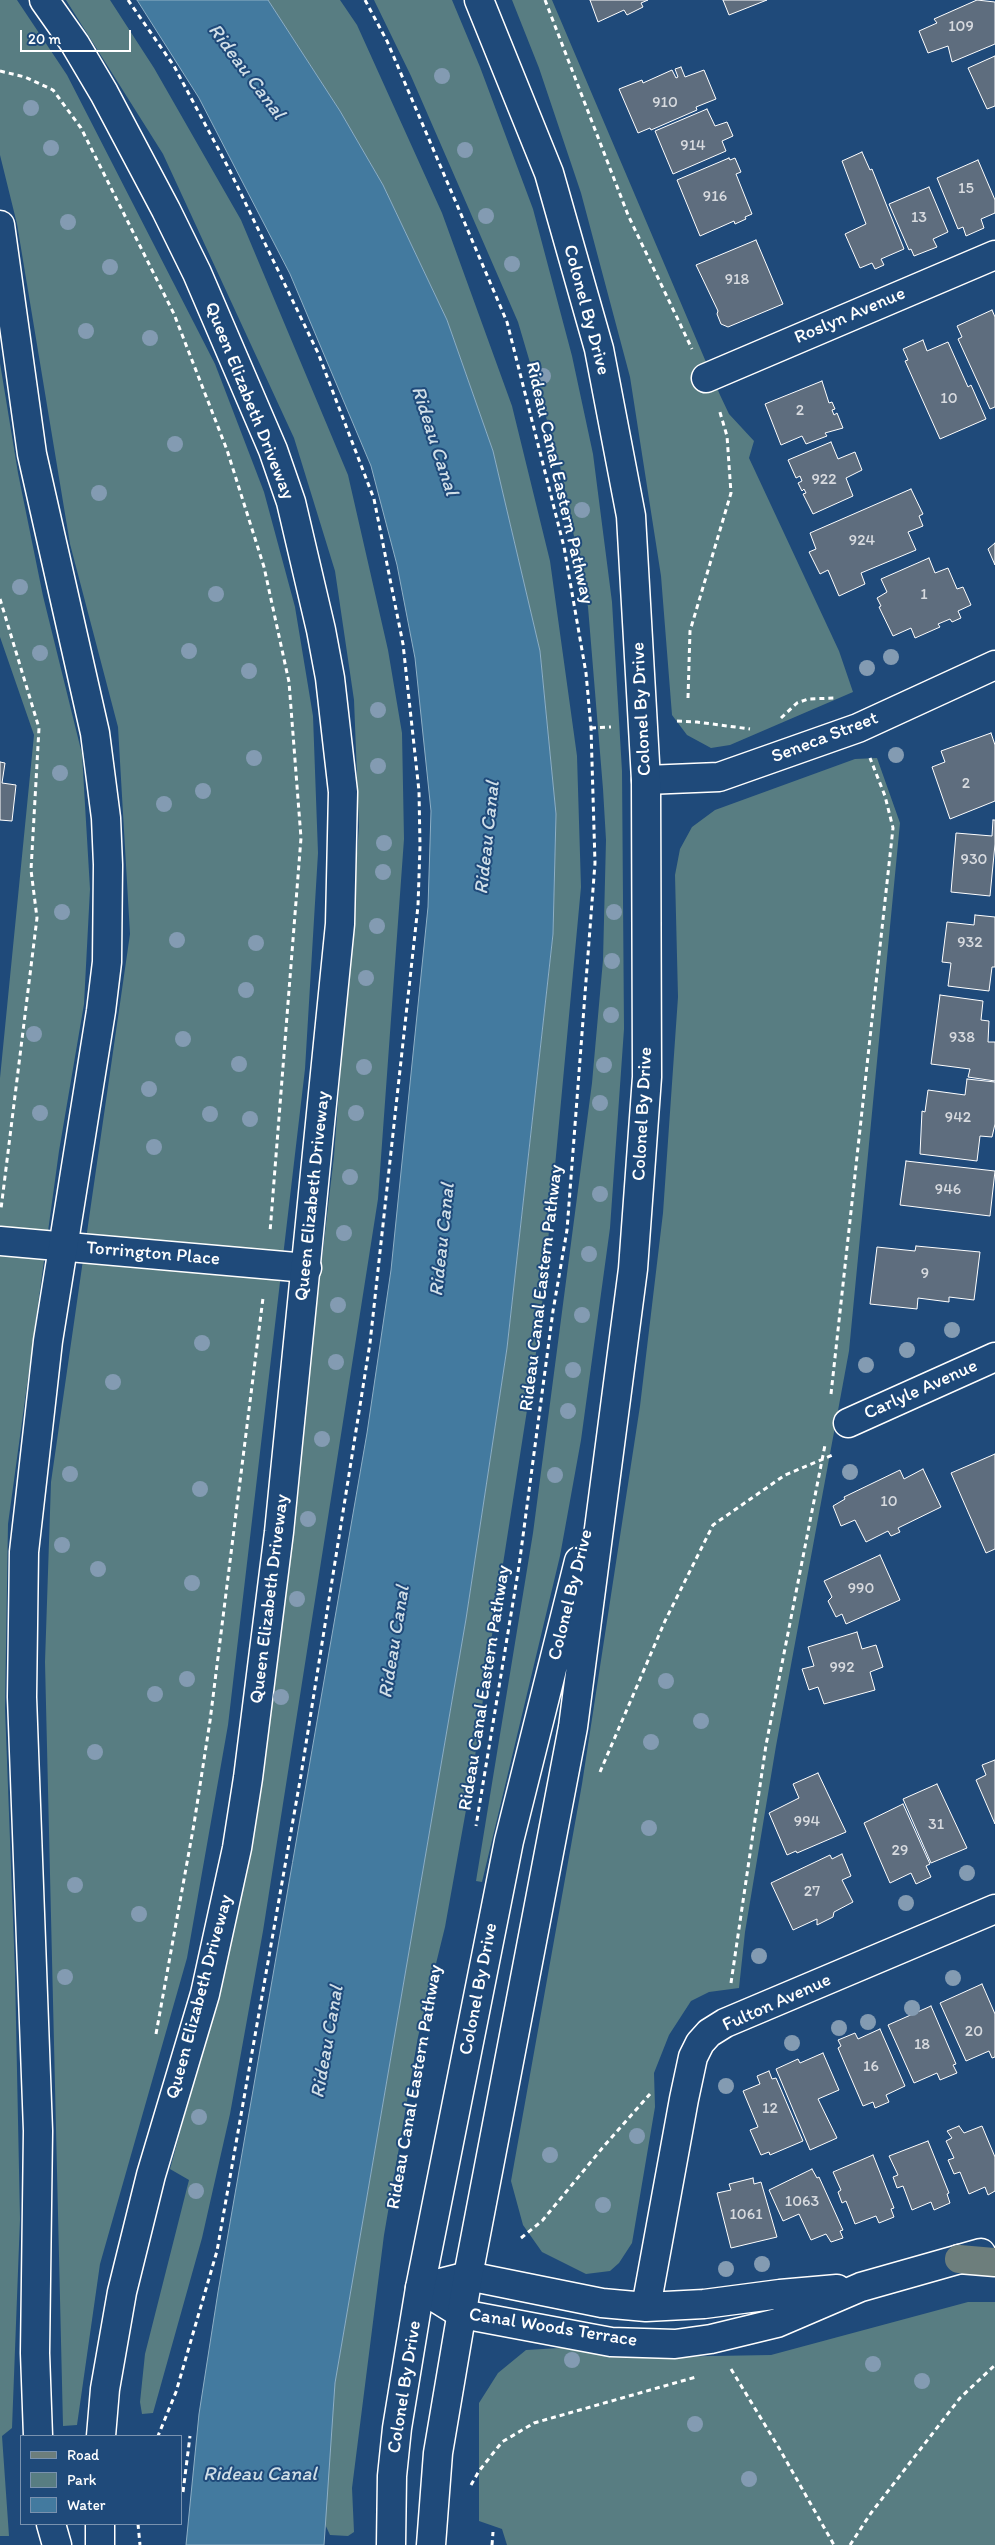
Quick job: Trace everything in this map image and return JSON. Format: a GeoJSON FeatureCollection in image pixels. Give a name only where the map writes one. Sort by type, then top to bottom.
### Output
{"type":"FeatureCollection","features":[{"type":"Feature","properties":{"kind":"main road","name":"Queen Elizabeth Driveway"},"geometry":{"type":"LineString","coordinates":[[44,0],[75,44],[135,151],[197,272],[273,450],[291,502],[321,630],[330,678],[343,792],[340,924],[307,1268],[279,1532],[237,1848],[205,1994],[151,2176],[122,2292],[105,2389],[101,2435]]}},
{"type":"Feature","properties":{"kind":"main road","name":"Colonel By Drive"},"geometry":{"type":"LineString","coordinates":[[431,2545],[438,2453],[468,2276],[573,1727],[633,1269],[647,1077],[646,780],[631,516],[599,349],[549,173],[479,0]]}},
{"type":"Feature","properties":{"kind":"main road"},"geometry":{"type":"LineString","coordinates":[[0,225],[32,454],[95,733],[106,818],[107,962],[102,1011],[48,1340],[30,1484],[24,1552],[22,1697],[38,2131],[35,2354],[38,2435]]}},
{"type":"Feature","properties":{"kind":"main road","name":"Roslyn Avenue"},"geometry":{"type":"LineString","coordinates":[[706,378],[995,254]]}},
{"type":"Feature","properties":{"kind":"main road","name":"Seneca Street"},"geometry":{"type":"LineString","coordinates":[[646,780],[719,777],[858,728],[995,665]]}},
{"type":"Feature","properties":{"kind":"main road","name":"Torrington Place"},"geometry":{"type":"LineString","coordinates":[[0,1241],[307,1268]]}},
{"type":"Feature","properties":{"kind":"main road","name":"Carlyle Avenue"},"geometry":{"type":"LineString","coordinates":[[848,1423],[995,1356]]}},
{"type":"Feature","properties":{"kind":"main road","name":"Colonel By Drive"},"geometry":{"type":"LineString","coordinates":[[390,2545],[392,2476],[397,2428],[420,2288],[509,1841],[610,1440]]}},
{"type":"Feature","properties":{"kind":"main road","name":"Fulton Avenue"},"geometry":{"type":"LineString","coordinates":[[646,2307],[687,2086],[693,2057],[700,2043],[709,2033],[725,2023],[995,1909]]}},
{"type":"Feature","properties":{"kind":"main road","name":"Canal Woods Terrace"},"geometry":{"type":"LineString","coordinates":[[420,2288],[462,2314],[611,2342],[675,2344],[712,2339],[776,2323],[861,2287],[995,2250]]}},
{"type":"Feature","properties":{"kind":"main road"},"geometry":{"type":"LineString","coordinates":[[959,2259],[995,2262]]}},
{"type":"Feature","properties":{"kind":"main road","name":"Canal Woods Terrace"},"geometry":{"type":"LineString","coordinates":[[420,2288],[468,2276],[602,2303],[646,2307],[704,2304],[780,2294],[861,2287]]}},
{"type":"Feature","properties":{"kind":"main road"},"geometry":{"type":"LineString","coordinates":[[51,2525],[57,2545]]}},
{"type":"Feature","properties":{"kind":"main road"},"geometry":{"type":"LineString","coordinates":[[100,2525],[100,2545]]}},
{"type":"Feature","properties":{"kind":"path","name":"Rideau Canal Eastern Pathway"},"geometry":{"type":"LineString","coordinates":[[365,0],[387,41],[506,322],[564,547],[586,673],[591,728],[595,863],[567,1230],[553,1311],[519,1566],[474,1834]]}},
{"type":"Feature","properties":{"kind":"path"},"geometry":{"type":"LineString","coordinates":[[545,0],[628,215],[706,378],[718,406],[727,436],[731,494],[690,631],[688,698]]}},
{"type":"Feature","properties":{"kind":"path"},"geometry":{"type":"LineString","coordinates":[[0,71],[24,77],[53,90],[81,128],[174,314],[227,450],[264,567],[289,682],[301,838],[284,1080],[270,1232]]}},
{"type":"Feature","properties":{"kind":"path"},"geometry":{"type":"LineString","coordinates":[[0,600],[39,728],[31,870],[37,918],[0,1217]]}},
{"type":"Feature","properties":{"kind":"path"},"geometry":{"type":"LineString","coordinates":[[682,721],[722,726]]}},
{"type":"Feature","properties":{"kind":"path"},"geometry":{"type":"LineString","coordinates":[[830,1402],[893,828],[885,796],[858,728]]}},
{"type":"Feature","properties":{"kind":"path"},"geometry":{"type":"LineString","coordinates":[[154,2042],[194,1824],[210,1721],[264,1290]]}},
{"type":"Feature","properties":{"kind":"path"},"geometry":{"type":"LineString","coordinates":[[600,1774],[665,1621],[713,1525],[785,1475],[834,1455],[848,1423]]}},
{"type":"Feature","properties":{"kind":"path"},"geometry":{"type":"LineString","coordinates":[[725,2023],[766,1745],[826,1441]]}},
{"type":"Feature","properties":{"kind":"path"},"geometry":{"type":"LineString","coordinates":[[521,2238],[542,2221],[604,2146],[661,2082],[687,2086]]}},
{"type":"Feature","properties":{"kind":"path"},"geometry":{"type":"LineString","coordinates":[[712,2339],[779,2448],[834,2545]]}},
{"type":"Feature","properties":{"kind":"path"},"geometry":{"type":"LineString","coordinates":[[850,2545],[871,2513],[960,2398],[995,2365]]}},
{"type":"Feature","properties":{"kind":"path"},"geometry":{"type":"LineString","coordinates":[[467,2491],[490,2456],[515,2432],[534,2423],[702,2375]]}},
{"type":"Feature","properties":{"kind":"path"},"geometry":{"type":"LineString","coordinates":[[182,2492],[183,2467],[190,2436]]}},
{"type":"Feature","properties":{"kind":"path"},"geometry":{"type":"LineString","coordinates":[[138,2525],[140,2545]]}},
{"type":"Feature","properties":{"kind":"path"},"geometry":{"type":"LineString","coordinates":[[492,2545],[493,2532]]}},
{"type":"Feature","properties":{"kind":"green space"},"geometry":{"type":"Polygon","coordinates":[[[0,0],[17,0],[67,75],[215,364],[264,492],[295,607],[313,716],[318,853],[305,1069],[228,1725],[187,1958],[100,2264],[77,2425],[63,2426],[45,1662],[51,1482],[130,934],[118,727],[70,544],[17,224],[0,155],[0,0]]]}},
{"type":"Feature","properties":{"kind":"green space"},"geometry":{"type":"Polygon","coordinates":[[[66,0],[110,0],[154,68],[241,220],[348,475],[388,650],[402,733],[404,839],[378,1199],[263,1931],[230,2114],[202,2238],[153,2413],[142,2414],[140,2402],[145,2354],[189,2180],[170,2169],[228,1956],[262,1772],[334,1156],[359,827],[354,700],[335,571],[294,438],[163,154],[66,0]]]}},
{"type":"Feature","properties":{"kind":"green space"},"geometry":{"type":"Polygon","coordinates":[[[268,0],[340,0],[357,25],[442,213],[512,406],[550,561],[577,756],[581,887],[540,1327],[493,1628],[473,1771],[445,1927],[418,2037],[384,2235],[352,2488],[354,2532],[348,2536],[330,2535],[324,2522],[335,2383],[466,1619],[507,1348],[553,934],[556,814],[540,651],[493,451],[447,320],[383,185],[340,111],[268,0]]]}},
{"type":"Feature","properties":{"kind":"green space"},"geometry":{"type":"Polygon","coordinates":[[[374,0],[452,0],[480,67],[533,209],[572,356],[593,454],[612,602],[622,771],[624,1029],[610,1228],[581,1440],[560,1556],[482,1882],[476,1881],[533,1533],[592,1083],[603,960],[606,840],[588,607],[559,461],[518,322],[411,76],[374,0]]]}},
{"type":"Feature","properties":{"kind":"green space"},"geometry":{"type":"Polygon","coordinates":[[[512,0],[552,0],[720,395],[729,414],[754,441],[749,458],[839,651],[853,692],[730,745],[711,748],[687,735],[672,715],[661,576],[630,377],[581,193],[539,68],[512,0]]]}},
{"type":"Feature","properties":{"kind":"green space"},"geometry":{"type":"Polygon","coordinates":[[[0,363],[18,473],[43,596],[82,754],[90,889],[84,1004],[59,1151],[8,1524],[5,1708],[15,1972],[20,2219],[12,2428],[2,2436],[9,2536],[0,2536],[0,1078],[34,735],[0,637],[0,363]]]}},
{"type":"Feature","properties":{"kind":"green space"},"geometry":{"type":"Polygon","coordinates":[[[877,758],[900,823],[849,1351],[776,1746],[745,1932],[739,1988],[709,1992],[691,2001],[669,2035],[654,2073],[655,2107],[632,2243],[619,2263],[610,2271],[586,2274],[542,2252],[523,2225],[511,2181],[582,1784],[640,1406],[663,1213],[678,997],[675,875],[680,849],[692,827],[715,810],[855,759],[877,758]]]}},
{"type":"Feature","properties":{"kind":"green space"},"geometry":{"type":"Polygon","coordinates":[[[968,2302],[995,2302],[995,2545],[507,2545],[502,2529],[479,2521],[479,2403],[498,2373],[526,2350],[577,2347],[654,2357],[771,2355],[968,2302]]]}},
{"type":"Feature","properties":{"kind":"water","name":"Rideau Canal"},"geometry":{"type":"Polygon","coordinates":[[[137,0],[268,0],[340,111],[383,185],[447,320],[493,451],[540,651],[556,814],[553,934],[507,1348],[466,1619],[335,2383],[324,2545],[186,2545],[199,2414],[218,2292],[367,1433],[391,1270],[428,907],[431,811],[415,658],[397,565],[371,466],[290,274],[199,98],[137,0]]]}},
{"type":"Feature","properties":{"kind":"building"},"geometry":{"type":"Polygon","coordinates":[[[590,0],[648,0],[641,3],[643,7],[627,15],[624,10],[598,22],[590,0]]]}},
{"type":"Feature","properties":{"kind":"building"},"geometry":{"type":"Polygon","coordinates":[[[723,0],[767,0],[729,15],[723,0]]]}},
{"type":"Feature","properties":{"kind":"building"},"geometry":{"type":"Polygon","coordinates":[[[977,0],[995,2],[995,44],[952,62],[948,46],[928,53],[919,31],[937,23],[934,19],[977,0]]]}},
{"type":"Feature","properties":{"kind":"building"},"geometry":{"type":"Polygon","coordinates":[[[995,56],[995,106],[987,109],[968,68],[995,56]]]}},
{"type":"Feature","properties":{"kind":"building"},"geometry":{"type":"Polygon","coordinates":[[[681,67],[685,77],[704,70],[716,99],[696,107],[697,110],[651,130],[650,128],[638,133],[619,89],[642,80],[643,83],[672,70],[676,78],[678,77],[675,69],[681,67]]]}},
{"type":"Feature","properties":{"kind":"building"},"geometry":{"type":"Polygon","coordinates":[[[707,109],[715,126],[727,122],[733,136],[722,141],[726,151],[673,174],[655,131],[707,109]]]}},
{"type":"Feature","properties":{"kind":"building"},"geometry":{"type":"Polygon","coordinates":[[[862,152],[870,170],[872,169],[904,249],[881,259],[884,265],[875,269],[872,263],[860,268],[845,234],[866,224],[842,161],[862,152]]]}},
{"type":"Feature","properties":{"kind":"building"},"geometry":{"type":"Polygon","coordinates":[[[729,158],[730,160],[735,158],[741,172],[736,174],[752,214],[735,224],[734,221],[700,236],[677,180],[729,158]]]}},
{"type":"Feature","properties":{"kind":"building"},"geometry":{"type":"Polygon","coordinates":[[[978,160],[995,200],[995,213],[981,219],[984,228],[966,236],[963,227],[958,229],[937,178],[978,160]]]}},
{"type":"Feature","properties":{"kind":"building"},"geometry":{"type":"Polygon","coordinates":[[[929,187],[948,232],[933,239],[937,247],[914,256],[911,249],[909,250],[889,204],[929,187]]]}},
{"type":"Feature","properties":{"kind":"building"},"geometry":{"type":"Polygon","coordinates":[[[756,240],[783,304],[728,327],[721,324],[717,314],[718,311],[696,265],[756,240]]]}},
{"type":"Feature","properties":{"kind":"building"},"geometry":{"type":"Polygon","coordinates":[[[992,310],[995,317],[995,407],[990,409],[958,339],[962,337],[957,326],[992,310]]]}},
{"type":"Feature","properties":{"kind":"building"},"geometry":{"type":"Polygon","coordinates":[[[923,340],[927,351],[948,342],[968,387],[971,385],[986,419],[940,439],[905,361],[908,360],[903,349],[923,340]]]}},
{"type":"Feature","properties":{"kind":"building"},"geometry":{"type":"Polygon","coordinates":[[[822,381],[829,403],[832,402],[835,409],[832,410],[834,415],[837,413],[843,428],[825,433],[827,436],[806,444],[802,436],[781,445],[765,404],[822,381]]]}},
{"type":"Feature","properties":{"kind":"building"},"geometry":{"type":"Polygon","coordinates":[[[831,442],[838,459],[855,452],[862,470],[846,478],[853,496],[813,514],[803,494],[806,493],[804,489],[802,491],[798,483],[802,481],[800,476],[796,478],[788,460],[831,442]]]}},
{"type":"Feature","properties":{"kind":"building"},"geometry":{"type":"Polygon","coordinates":[[[911,489],[923,514],[919,516],[923,526],[908,532],[916,550],[861,573],[865,584],[839,596],[828,570],[820,574],[809,552],[816,549],[810,533],[911,489]]]}},
{"type":"Feature","properties":{"kind":"building"},"geometry":{"type":"Polygon","coordinates":[[[995,543],[995,565],[988,549],[995,543]]]}},
{"type":"Feature","properties":{"kind":"building"},"geometry":{"type":"Polygon","coordinates":[[[929,558],[935,573],[948,568],[957,589],[963,587],[971,605],[958,611],[961,618],[952,622],[950,619],[938,624],[940,627],[915,638],[911,628],[893,636],[879,607],[881,606],[877,598],[887,592],[881,579],[929,558]]]}},
{"type":"Feature","properties":{"kind":"building"},"geometry":{"type":"Polygon","coordinates":[[[991,733],[995,745],[995,801],[950,819],[932,767],[945,762],[941,751],[991,733]]]}},
{"type":"Feature","properties":{"kind":"building"},"geometry":{"type":"Polygon","coordinates":[[[0,762],[5,763],[2,783],[16,785],[12,821],[0,820],[0,762]]]}},
{"type":"Feature","properties":{"kind":"building"},"geometry":{"type":"Polygon","coordinates":[[[993,820],[995,820],[995,844],[990,896],[951,892],[956,833],[992,836],[993,820]]]}},
{"type":"Feature","properties":{"kind":"building"},"geometry":{"type":"Polygon","coordinates":[[[975,915],[995,917],[995,967],[992,967],[989,991],[948,986],[951,963],[942,962],[947,922],[974,925],[975,915]]]}},
{"type":"Feature","properties":{"kind":"building"},"geometry":{"type":"Polygon","coordinates":[[[940,995],[983,1001],[981,1020],[989,1021],[988,1042],[995,1042],[995,1081],[968,1077],[970,1069],[931,1064],[940,995]]]}},
{"type":"Feature","properties":{"kind":"building"},"geometry":{"type":"Polygon","coordinates":[[[967,1079],[995,1082],[995,1124],[992,1137],[980,1136],[977,1161],[920,1154],[922,1111],[925,1112],[928,1090],[965,1095],[967,1079]]]}},
{"type":"Feature","properties":{"kind":"building"},"geometry":{"type":"Polygon","coordinates":[[[906,1161],[995,1171],[990,1216],[900,1205],[906,1161]]]}},
{"type":"Feature","properties":{"kind":"building"},"geometry":{"type":"Polygon","coordinates":[[[916,1246],[980,1252],[974,1300],[949,1297],[949,1302],[918,1298],[917,1309],[870,1304],[877,1247],[915,1251],[916,1246]]]}},
{"type":"Feature","properties":{"kind":"building"},"geometry":{"type":"Polygon","coordinates":[[[995,1454],[995,1549],[986,1553],[951,1473],[995,1454]]]}},
{"type":"Feature","properties":{"kind":"building"},"geometry":{"type":"Polygon","coordinates":[[[923,1469],[941,1507],[898,1528],[900,1532],[891,1536],[888,1531],[866,1542],[855,1520],[841,1526],[833,1506],[845,1499],[844,1497],[900,1470],[904,1479],[923,1469]]]}},
{"type":"Feature","properties":{"kind":"building"},"geometry":{"type":"Polygon","coordinates":[[[880,1555],[900,1600],[846,1624],[842,1614],[836,1617],[828,1601],[832,1597],[824,1581],[880,1555]]]}},
{"type":"Feature","properties":{"kind":"building"},"geometry":{"type":"Polygon","coordinates":[[[857,1632],[862,1649],[876,1645],[883,1667],[870,1672],[875,1690],[824,1704],[818,1687],[809,1690],[802,1669],[814,1666],[808,1647],[857,1632]]]}},
{"type":"Feature","properties":{"kind":"building"},"geometry":{"type":"Polygon","coordinates":[[[995,1760],[995,1824],[976,1780],[986,1775],[982,1765],[995,1760]]]}},
{"type":"Feature","properties":{"kind":"building"},"geometry":{"type":"Polygon","coordinates":[[[818,1773],[846,1832],[797,1853],[796,1851],[787,1855],[769,1813],[799,1798],[793,1784],[818,1773]]]}},
{"type":"Feature","properties":{"kind":"building"},"geometry":{"type":"Polygon","coordinates":[[[937,1784],[967,1848],[931,1863],[903,1799],[937,1784]]]}},
{"type":"Feature","properties":{"kind":"building"},"geometry":{"type":"Polygon","coordinates":[[[903,1804],[930,1864],[926,1866],[931,1877],[916,1884],[911,1873],[890,1883],[864,1823],[903,1804]]]}},
{"type":"Feature","properties":{"kind":"building"},"geometry":{"type":"Polygon","coordinates":[[[842,1854],[851,1876],[842,1880],[853,1902],[834,1912],[833,1917],[817,1925],[817,1919],[793,1930],[771,1883],[830,1855],[832,1859],[842,1854]]]}},
{"type":"Feature","properties":{"kind":"building"},"geometry":{"type":"Polygon","coordinates":[[[982,1984],[995,2014],[995,2057],[992,2058],[989,2051],[966,2061],[940,2003],[982,1984]]]}},
{"type":"Feature","properties":{"kind":"building"},"geometry":{"type":"Polygon","coordinates":[[[931,2006],[956,2064],[953,2065],[957,2073],[940,2080],[937,2073],[914,2083],[888,2025],[931,2006]]]}},
{"type":"Feature","properties":{"kind":"building"},"geometry":{"type":"Polygon","coordinates":[[[880,2029],[905,2086],[886,2095],[889,2102],[875,2108],[873,2102],[863,2106],[838,2048],[841,2046],[838,2040],[855,2033],[858,2039],[880,2029]]]}},
{"type":"Feature","properties":{"kind":"building"},"geometry":{"type":"Polygon","coordinates":[[[823,2053],[839,2090],[818,2099],[837,2138],[810,2150],[776,2069],[798,2059],[800,2063],[823,2053]]]}},
{"type":"Feature","properties":{"kind":"building"},"geometry":{"type":"Polygon","coordinates":[[[769,2071],[772,2079],[776,2078],[803,2141],[770,2155],[769,2152],[761,2155],[750,2130],[758,2127],[743,2091],[760,2084],[757,2076],[769,2071]]]}},
{"type":"Feature","properties":{"kind":"building"},"geometry":{"type":"Polygon","coordinates":[[[959,2126],[964,2133],[982,2126],[995,2157],[995,2191],[988,2195],[985,2187],[969,2194],[960,2172],[954,2174],[948,2160],[954,2158],[946,2141],[952,2138],[947,2131],[959,2126]]]}},
{"type":"Feature","properties":{"kind":"building"},"geometry":{"type":"Polygon","coordinates":[[[928,2141],[949,2193],[947,2194],[950,2203],[934,2210],[931,2202],[912,2210],[903,2186],[897,2188],[893,2177],[898,2175],[889,2156],[928,2141]]]}},
{"type":"Feature","properties":{"kind":"building"},"geometry":{"type":"Polygon","coordinates":[[[873,2155],[894,2208],[891,2209],[894,2217],[879,2223],[876,2216],[855,2224],[846,2201],[842,2203],[838,2192],[841,2190],[833,2172],[873,2155]]]}},
{"type":"Feature","properties":{"kind":"building"},"geometry":{"type":"Polygon","coordinates":[[[812,2169],[817,2178],[819,2177],[843,2230],[840,2231],[843,2238],[831,2242],[826,2234],[811,2240],[799,2214],[783,2221],[769,2190],[812,2169]]]}},
{"type":"Feature","properties":{"kind":"building"},"geometry":{"type":"Polygon","coordinates":[[[753,2178],[754,2184],[761,2182],[777,2237],[731,2248],[717,2193],[731,2190],[729,2184],[753,2178]]]}}]}
